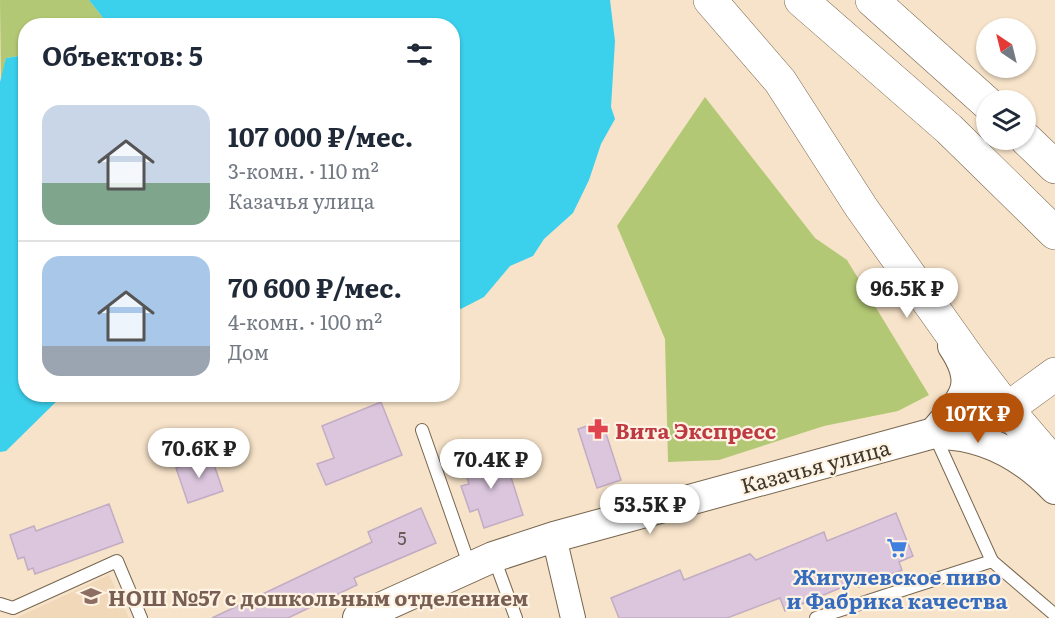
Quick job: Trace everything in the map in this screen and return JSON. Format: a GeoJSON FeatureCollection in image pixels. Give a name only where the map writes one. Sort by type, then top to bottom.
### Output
{"type":"FeatureCollection","features":[{"type":"Feature","properties":{"kind":"main road"},"geometry":{"type":"LineString","coordinates":[[710,0],[780,81],[861,207],[1006,409],[1055,465]]}},
{"type":"Feature","properties":{"kind":"main road"},"geometry":{"type":"LineString","coordinates":[[801,0],[949,129],[1055,233]]}},
{"type":"Feature","properties":{"kind":"main road"},"geometry":{"type":"LineString","coordinates":[[872,0],[976,93]]}},
{"type":"Feature","properties":{"kind":"main road"},"geometry":{"type":"LineString","coordinates":[[1036,148],[1055,166]]}},
{"type":"Feature","properties":{"kind":"main road","name":"Казачья улица"},"geometry":{"type":"LineString","coordinates":[[1006,409],[1055,374]]}},
{"type":"Feature","properties":{"kind":"street"},"geometry":{"type":"LineString","coordinates":[[861,207],[964,362],[968,374],[967,389],[960,402],[934,433]]}},
{"type":"Feature","properties":{"kind":"street","name":"Казачья улица"},"geometry":{"type":"LineString","coordinates":[[358,618],[482,562],[554,537],[934,433],[1006,409]]}},
{"type":"Feature","properties":{"kind":"street","name":"Казачья улица"},"geometry":{"type":"LineString","coordinates":[[934,433],[955,434],[996,446],[1017,456],[1042,475],[1055,489]]}},
{"type":"Feature","properties":{"kind":"street"},"geometry":{"type":"LineString","coordinates":[[554,537],[573,618]]}},
{"type":"Feature","properties":{"kind":"lane"},"geometry":{"type":"LineString","coordinates":[[423,430],[482,562],[516,618]]}},
{"type":"Feature","properties":{"kind":"lane"},"geometry":{"type":"LineString","coordinates":[[934,433],[992,561],[1055,615]]}},
{"type":"Feature","properties":{"kind":"lane"},"geometry":{"type":"LineString","coordinates":[[0,604],[14,608],[117,561],[141,618]]}},
{"type":"Feature","properties":{"kind":"lane"},"geometry":{"type":"LineString","coordinates":[[816,618],[992,561]]}},
{"type":"Feature","properties":{"kind":"shaded area","name":"НОШ №57 с дошкольным отделением"},"geometry":{"type":"Polygon","coordinates":[[[109,575],[129,618],[16,618],[109,575]]]}},
{"type":"Feature","properties":{"kind":"green space"},"geometry":{"type":"Polygon","coordinates":[[[0,0],[89,0],[103,18],[18,18],[18,56],[6,58],[1,83],[0,0]]]}},
{"type":"Feature","properties":{"kind":"green space"},"geometry":{"type":"Polygon","coordinates":[[[705,97],[815,238],[847,260],[929,395],[898,411],[824,426],[719,460],[668,462],[665,339],[617,226],[705,97]]]}},
{"type":"Feature","properties":{"kind":"water"},"geometry":{"type":"Polygon","coordinates":[[[89,0],[610,0],[615,41],[611,107],[615,119],[601,144],[589,180],[573,213],[544,239],[533,256],[510,266],[484,297],[460,309],[460,18],[103,18],[89,0]]]}},
{"type":"Feature","properties":{"kind":"water"},"geometry":{"type":"Polygon","coordinates":[[[18,56],[18,402],[56,402],[6,451],[0,452],[0,82],[6,58],[18,56]]]}},
{"type":"Feature","properties":{"kind":"building"},"geometry":{"type":"Polygon","coordinates":[[[381,402],[402,455],[326,485],[317,464],[334,458],[322,426],[381,402]]]}},
{"type":"Feature","properties":{"kind":"building"},"geometry":{"type":"Polygon","coordinates":[[[602,421],[621,480],[597,488],[578,429],[602,421]]]}},
{"type":"Feature","properties":{"kind":"building"},"geometry":{"type":"Polygon","coordinates":[[[503,452],[523,515],[484,528],[478,509],[470,512],[461,486],[469,484],[463,465],[503,452]]]}},
{"type":"Feature","properties":{"kind":"building"},"geometry":{"type":"Polygon","coordinates":[[[211,456],[223,491],[188,503],[176,468],[211,456]]]}},
{"type":"Feature","properties":{"kind":"building"},"geometry":{"type":"Polygon","coordinates":[[[109,504],[123,542],[35,574],[33,568],[28,570],[24,557],[18,559],[10,535],[34,526],[36,531],[109,504]]]}},
{"type":"Feature","properties":{"kind":"building"},"geometry":{"type":"Polygon","coordinates":[[[421,508],[436,543],[354,578],[357,585],[288,618],[212,618],[372,542],[368,532],[421,508]]]}},
{"type":"Feature","properties":{"kind":"building"},"geometry":{"type":"Polygon","coordinates":[[[896,513],[913,556],[899,562],[902,570],[859,587],[857,581],[785,611],[780,598],[727,618],[619,618],[611,598],[680,570],[684,580],[750,554],[756,560],[824,532],[827,541],[896,513]]]}},
{"type":"Feature","properties":{"kind":"place","name":"Вита Экспресс"},"geometry":{"type":"Point","coordinates":[598,429]}},
{"type":"Feature","properties":{"kind":"place","name":"Жигулевское пиво и Фабрика качества"},"geometry":{"type":"Point","coordinates":[897,548]}},
{"type":"Feature","properties":{"kind":"place","name":"НОШ №57 с дошкольным отделением"},"geometry":{"type":"Point","coordinates":[91,596]}}]}
